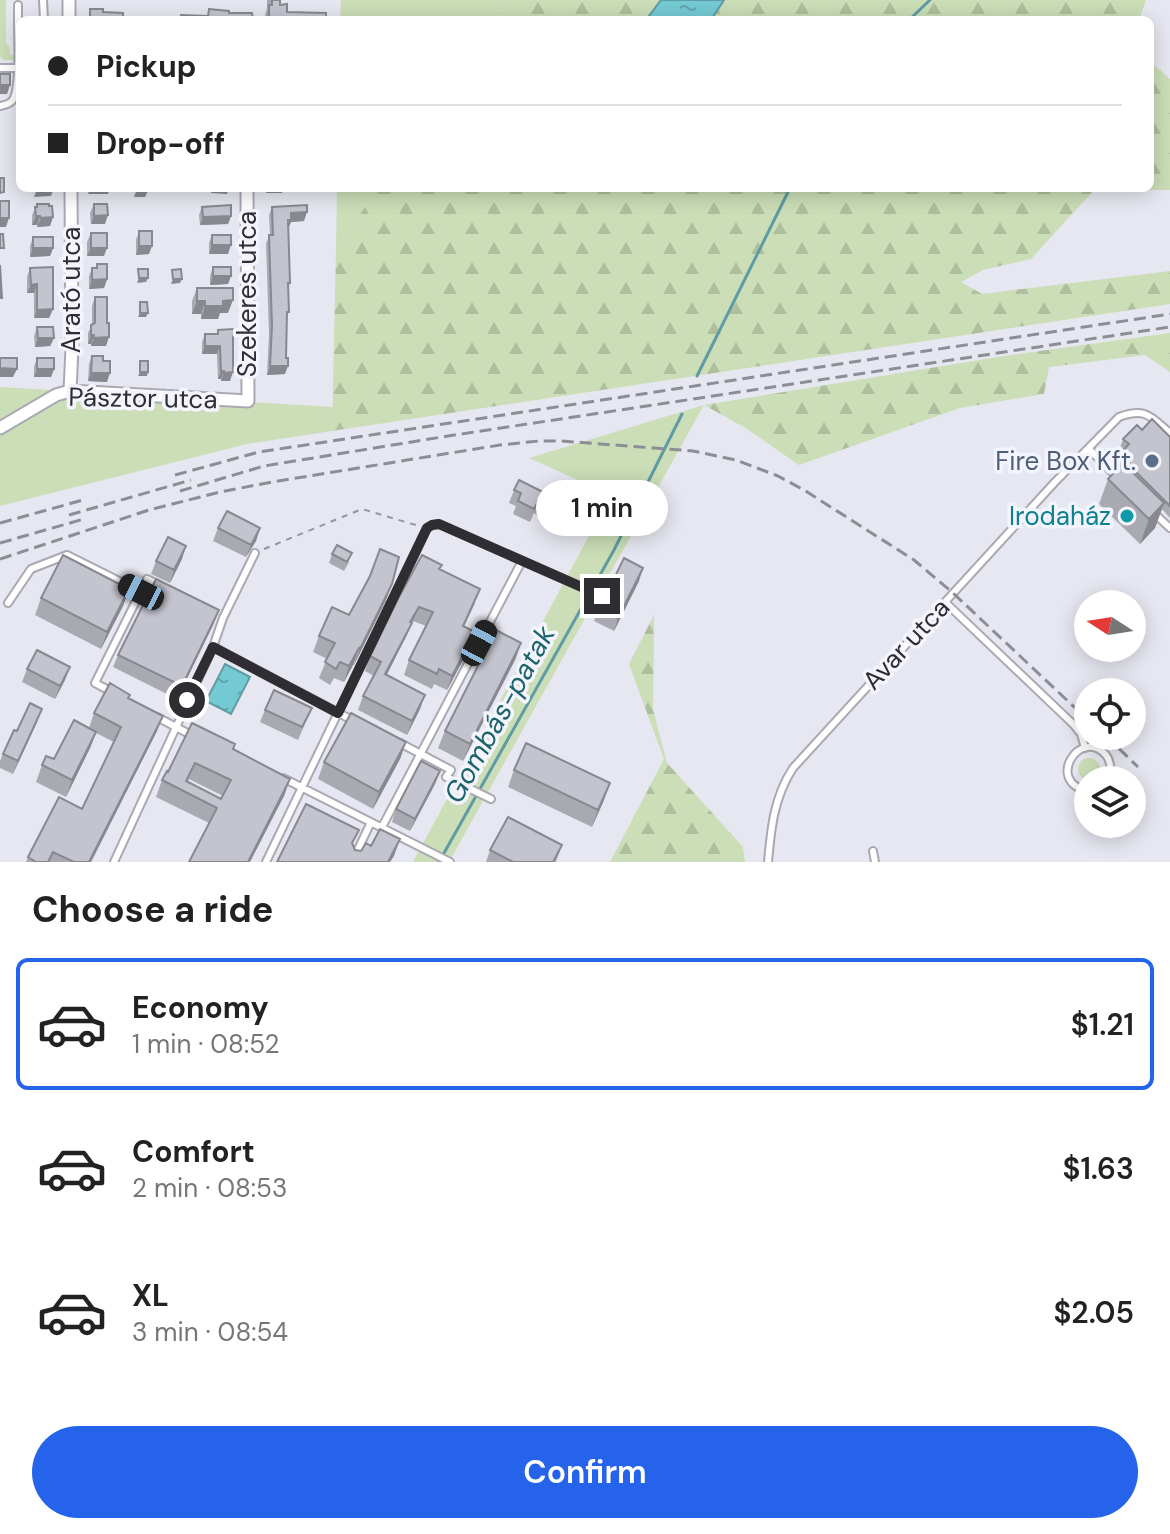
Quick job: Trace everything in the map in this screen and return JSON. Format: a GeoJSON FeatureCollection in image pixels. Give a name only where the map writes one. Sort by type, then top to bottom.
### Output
{"type":"FeatureCollection","features":[{"type":"Feature","properties":{"kind":"street","name":"Arató utca"},"geometry":{"type":"LineString","coordinates":[[70,391],[71,192]]}},
{"type":"Feature","properties":{"kind":"street","name":"Szekeres utca"},"geometry":{"type":"LineString","coordinates":[[247,192],[248,401]]}},
{"type":"Feature","properties":{"kind":"street","name":"Pásztor utca"},"geometry":{"type":"LineString","coordinates":[[0,428],[56,395],[70,391],[248,401]]}},
{"type":"Feature","properties":{"kind":"lane"},"geometry":{"type":"LineString","coordinates":[[18,5],[19,16]]}},
{"type":"Feature","properties":{"kind":"lane"},"geometry":{"type":"LineString","coordinates":[[0,106],[12,101],[16,88]]}},
{"type":"Feature","properties":{"kind":"lane","name":"Avar utca"},"geometry":{"type":"LineString","coordinates":[[768,862],[774,808],[793,768],[1055,482],[1119,417],[1133,412],[1147,414],[1170,433]]}},
{"type":"Feature","properties":{"kind":"lane"},"geometry":{"type":"LineString","coordinates":[[1089,449],[1119,479]]}},
{"type":"Feature","properties":{"kind":"lane"},"geometry":{"type":"LineString","coordinates":[[1150,508],[1170,528]]}},
{"type":"Feature","properties":{"kind":"lane"},"geometry":{"type":"LineString","coordinates":[[266,862],[427,528],[439,524],[602,596]]}},
{"type":"Feature","properties":{"kind":"lane"},"geometry":{"type":"LineString","coordinates":[[114,862],[255,553]]}},
{"type":"Feature","properties":{"kind":"lane"},"geometry":{"type":"LineString","coordinates":[[8,603],[31,569],[67,555],[141,592]]}},
{"type":"Feature","properties":{"kind":"lane"},"geometry":{"type":"LineString","coordinates":[[382,827],[522,561]]}},
{"type":"Feature","properties":{"kind":"lane"},"geometry":{"type":"LineString","coordinates":[[122,698],[95,683],[147,579],[160,586]]}},
{"type":"Feature","properties":{"kind":"lane"},"geometry":{"type":"LineString","coordinates":[[945,602],[1074,725]]}},
{"type":"Feature","properties":{"kind":"lane"},"geometry":{"type":"LineString","coordinates":[[211,611],[223,618]]}},
{"type":"Feature","properties":{"kind":"lane"},"geometry":{"type":"LineString","coordinates":[[213,647],[365,727]]}},
{"type":"Feature","properties":{"kind":"lane"},"geometry":{"type":"LineString","coordinates":[[148,712],[203,740]]}},
{"type":"Feature","properties":{"kind":"lane"},"geometry":{"type":"LineString","coordinates":[[393,740],[451,770],[446,777],[491,799]]}},
{"type":"Feature","properties":{"kind":"lane"},"geometry":{"type":"LineString","coordinates":[[1074,784],[1067,769],[1072,755],[1081,750]]}},
{"type":"Feature","properties":{"kind":"lane"},"geometry":{"type":"LineString","coordinates":[[1099,750],[1111,766]]}},
{"type":"Feature","properties":{"kind":"lane"},"geometry":{"type":"LineString","coordinates":[[274,774],[448,861]]}},
{"type":"Feature","properties":{"kind":"lane"},"geometry":{"type":"LineString","coordinates":[[352,862],[371,822]]}},
{"type":"Feature","properties":{"kind":"lane"},"geometry":{"type":"LineString","coordinates":[[873,851],[875,862]]}},
{"type":"Feature","properties":{"kind":"path"},"geometry":{"type":"LineString","coordinates":[[255,553],[362,509],[427,528]]}},
{"type":"Feature","properties":{"kind":"green space"},"geometry":{"type":"Polygon","coordinates":[[[0,0],[6,0],[6,43],[10,55],[16,55],[16,60],[0,57],[0,0]]]}},
{"type":"Feature","properties":{"kind":"green space"},"geometry":{"type":"Polygon","coordinates":[[[341,0],[509,0],[498,16],[340,16],[341,0]]]}},
{"type":"Feature","properties":{"kind":"green space"},"geometry":{"type":"Polygon","coordinates":[[[509,0],[661,0],[649,16],[498,16],[509,0]]]}},
{"type":"Feature","properties":{"kind":"green space"},"geometry":{"type":"Polygon","coordinates":[[[724,0],[1146,0],[1140,16],[714,16],[724,0]]]}},
{"type":"Feature","properties":{"kind":"green space"},"geometry":{"type":"Polygon","coordinates":[[[1154,65],[1170,79],[1170,190],[1154,190],[1154,65]]]}},
{"type":"Feature","properties":{"kind":"green space"},"geometry":{"type":"Polygon","coordinates":[[[337,192],[375,192],[336,249],[337,192]]]}},
{"type":"Feature","properties":{"kind":"green space"},"geometry":{"type":"Polygon","coordinates":[[[375,192],[1092,192],[1031,259],[983,270],[961,282],[982,294],[1170,271],[1170,304],[332,431],[336,249],[375,192]]]}},
{"type":"Feature","properties":{"kind":"green space"},"geometry":{"type":"Polygon","coordinates":[[[1170,333],[1170,372],[1145,355],[1049,367],[1044,394],[960,408],[799,465],[744,427],[704,405],[1004,356],[1170,333]]]}},
{"type":"Feature","properties":{"kind":"green space"},"geometry":{"type":"Polygon","coordinates":[[[0,387],[333,407],[332,431],[247,444],[0,506],[0,387]]]}},
{"type":"Feature","properties":{"kind":"green space"},"geometry":{"type":"Polygon","coordinates":[[[704,405],[449,862],[413,862],[611,495],[529,458],[704,405]]]}},
{"type":"Feature","properties":{"kind":"green space"},"geometry":{"type":"Polygon","coordinates":[[[654,615],[653,709],[667,763],[743,847],[745,862],[610,862],[664,759],[629,664],[654,615]]]}},
{"type":"Feature","properties":{"kind":"green space"},"geometry":{"type":"Polygon","coordinates":[[[1089,758],[1099,765],[1079,766],[1081,761],[1089,758]]]}},
{"type":"Feature","properties":{"kind":"water"},"geometry":{"type":"Polygon","coordinates":[[[661,0],[724,0],[714,16],[649,16],[661,0]]]}},
{"type":"Feature","properties":{"kind":"water"},"geometry":{"type":"Polygon","coordinates":[[[225,664],[250,677],[231,714],[206,701],[225,664]]]}},
{"type":"Feature","properties":{"kind":"building"},"geometry":{"type":"Polygon","coordinates":[[[272,0],[280,0],[280,5],[287,4],[287,12],[326,13],[326,16],[269,16],[269,5],[272,5],[272,0]]]}},
{"type":"Feature","properties":{"kind":"building"},"geometry":{"type":"Polygon","coordinates":[[[90,9],[123,13],[123,16],[90,16],[90,9]]]}},
{"type":"Feature","properties":{"kind":"building"},"geometry":{"type":"Polygon","coordinates":[[[209,9],[252,13],[252,16],[208,16],[209,9]]]}},
{"type":"Feature","properties":{"kind":"building"},"geometry":{"type":"Polygon","coordinates":[[[0,74],[10,74],[10,85],[0,85],[0,74]]]}},
{"type":"Feature","properties":{"kind":"building"},"geometry":{"type":"Polygon","coordinates":[[[0,178],[4,178],[4,192],[0,193],[0,178]]]}},
{"type":"Feature","properties":{"kind":"building"},"geometry":{"type":"Polygon","coordinates":[[[0,201],[9,201],[9,218],[0,218],[0,201]]]}},
{"type":"Feature","properties":{"kind":"building"},"geometry":{"type":"Polygon","coordinates":[[[37,204],[52,206],[53,217],[36,216],[37,204]]]}},
{"type":"Feature","properties":{"kind":"building"},"geometry":{"type":"Polygon","coordinates":[[[94,204],[107,204],[108,215],[94,216],[94,204]]]}},
{"type":"Feature","properties":{"kind":"building"},"geometry":{"type":"Polygon","coordinates":[[[231,205],[231,216],[203,217],[202,207],[231,205]]]}},
{"type":"Feature","properties":{"kind":"building"},"geometry":{"type":"Polygon","coordinates":[[[307,205],[307,212],[291,213],[291,220],[288,220],[288,366],[270,366],[269,235],[273,235],[272,207],[307,205]]]}},
{"type":"Feature","properties":{"kind":"building"},"geometry":{"type":"Polygon","coordinates":[[[139,231],[152,231],[152,246],[139,246],[139,231]]]}},
{"type":"Feature","properties":{"kind":"building"},"geometry":{"type":"Polygon","coordinates":[[[91,233],[107,233],[107,248],[91,248],[91,233]]]}},
{"type":"Feature","properties":{"kind":"building"},"geometry":{"type":"Polygon","coordinates":[[[0,234],[3,234],[4,248],[0,248],[0,234]]]}},
{"type":"Feature","properties":{"kind":"building"},"geometry":{"type":"Polygon","coordinates":[[[212,235],[231,235],[231,245],[212,245],[212,235]]]}},
{"type":"Feature","properties":{"kind":"building"},"geometry":{"type":"Polygon","coordinates":[[[33,237],[53,237],[53,248],[33,248],[33,237]]]}},
{"type":"Feature","properties":{"kind":"building"},"geometry":{"type":"Polygon","coordinates":[[[97,264],[107,264],[107,279],[92,280],[92,268],[97,268],[97,264]]]}},
{"type":"Feature","properties":{"kind":"building"},"geometry":{"type":"Polygon","coordinates":[[[53,267],[53,309],[37,310],[37,284],[31,285],[30,268],[53,267]]]}},
{"type":"Feature","properties":{"kind":"building"},"geometry":{"type":"Polygon","coordinates":[[[213,267],[231,267],[231,276],[213,276],[213,267]]]}},
{"type":"Feature","properties":{"kind":"building"},"geometry":{"type":"Polygon","coordinates":[[[138,269],[148,269],[148,278],[139,278],[138,269]]]}},
{"type":"Feature","properties":{"kind":"building"},"geometry":{"type":"Polygon","coordinates":[[[181,269],[182,279],[173,279],[172,270],[181,269]]]}},
{"type":"Feature","properties":{"kind":"building"},"geometry":{"type":"Polygon","coordinates":[[[197,288],[233,288],[233,300],[223,301],[223,306],[205,306],[205,301],[197,301],[197,288]]]}},
{"type":"Feature","properties":{"kind":"building"},"geometry":{"type":"Polygon","coordinates":[[[95,297],[107,297],[109,337],[94,338],[91,335],[91,325],[95,323],[95,297]]]}},
{"type":"Feature","properties":{"kind":"building"},"geometry":{"type":"Polygon","coordinates":[[[140,302],[147,302],[148,313],[140,313],[140,302]]]}},
{"type":"Feature","properties":{"kind":"building"},"geometry":{"type":"Polygon","coordinates":[[[37,327],[53,327],[54,338],[38,338],[37,327]]]}},
{"type":"Feature","properties":{"kind":"building"},"geometry":{"type":"Polygon","coordinates":[[[233,329],[233,372],[224,373],[221,371],[220,346],[205,346],[205,334],[233,329]]]}},
{"type":"Feature","properties":{"kind":"building"},"geometry":{"type":"Polygon","coordinates":[[[92,356],[103,356],[103,361],[110,361],[110,373],[91,373],[92,356]]]}},
{"type":"Feature","properties":{"kind":"building"},"geometry":{"type":"Polygon","coordinates":[[[0,358],[17,358],[17,369],[0,368],[0,358]]]}},
{"type":"Feature","properties":{"kind":"building"},"geometry":{"type":"Polygon","coordinates":[[[37,358],[54,358],[54,369],[37,369],[37,358]]]}},
{"type":"Feature","properties":{"kind":"building"},"geometry":{"type":"Polygon","coordinates":[[[140,361],[148,361],[148,372],[140,372],[140,361]]]}},
{"type":"Feature","properties":{"kind":"building"},"geometry":{"type":"Polygon","coordinates":[[[1152,419],[1170,437],[1170,506],[1119,455],[1129,444],[1123,439],[1137,425],[1142,430],[1152,419]]]}},
{"type":"Feature","properties":{"kind":"building"},"geometry":{"type":"Polygon","coordinates":[[[1123,463],[1164,503],[1149,519],[1108,479],[1123,463]]]}},
{"type":"Feature","properties":{"kind":"building"},"geometry":{"type":"Polygon","coordinates":[[[519,480],[549,495],[545,504],[538,501],[534,509],[518,501],[521,493],[514,490],[519,480]]]}},
{"type":"Feature","properties":{"kind":"building"},"geometry":{"type":"Polygon","coordinates":[[[227,511],[260,528],[251,545],[218,528],[227,511]]]}},
{"type":"Feature","properties":{"kind":"building"},"geometry":{"type":"Polygon","coordinates":[[[168,537],[186,546],[174,570],[156,561],[168,537]]]}},
{"type":"Feature","properties":{"kind":"building"},"geometry":{"type":"Polygon","coordinates":[[[337,545],[352,553],[347,562],[332,554],[337,545]]]}},
{"type":"Feature","properties":{"kind":"building"},"geometry":{"type":"Polygon","coordinates":[[[380,549],[399,557],[392,584],[349,666],[340,662],[336,669],[325,662],[335,643],[319,636],[332,607],[349,615],[370,576],[380,549]]]}},
{"type":"Feature","properties":{"kind":"building"},"geometry":{"type":"Polygon","coordinates":[[[63,555],[129,589],[107,632],[41,598],[63,555]]]}},
{"type":"Feature","properties":{"kind":"building"},"geometry":{"type":"Polygon","coordinates":[[[422,555],[442,565],[439,569],[480,589],[463,626],[475,632],[452,676],[439,669],[437,674],[409,660],[433,612],[419,607],[410,622],[385,674],[425,695],[412,721],[363,696],[381,662],[370,656],[422,555]]]}},
{"type":"Feature","properties":{"kind":"building"},"geometry":{"type":"Polygon","coordinates":[[[624,558],[643,568],[618,618],[599,609],[624,558]]]}},
{"type":"Feature","properties":{"kind":"building"},"geometry":{"type":"Polygon","coordinates":[[[156,579],[219,610],[182,686],[118,655],[156,579]]]}},
{"type":"Feature","properties":{"kind":"building"},"geometry":{"type":"Polygon","coordinates":[[[496,630],[521,643],[470,744],[445,731],[496,630]]]}},
{"type":"Feature","properties":{"kind":"building"},"geometry":{"type":"Polygon","coordinates":[[[37,650],[70,667],[60,686],[27,669],[37,650]]]}},
{"type":"Feature","properties":{"kind":"building"},"geometry":{"type":"Polygon","coordinates":[[[110,683],[130,695],[128,698],[163,716],[89,862],[74,862],[53,852],[48,862],[36,862],[28,857],[59,797],[82,809],[121,727],[94,713],[110,683]]]}},
{"type":"Feature","properties":{"kind":"building"},"geometry":{"type":"Polygon","coordinates":[[[274,690],[312,708],[302,727],[265,710],[274,690]]]}},
{"type":"Feature","properties":{"kind":"building"},"geometry":{"type":"Polygon","coordinates":[[[30,703],[42,709],[18,761],[3,754],[30,703]]]}},
{"type":"Feature","properties":{"kind":"building"},"geometry":{"type":"Polygon","coordinates":[[[351,713],[406,742],[379,792],[324,762],[351,713]]]}},
{"type":"Feature","properties":{"kind":"building"},"geometry":{"type":"Polygon","coordinates":[[[74,720],[96,732],[72,780],[42,765],[46,756],[54,759],[74,720]]]}},
{"type":"Feature","properties":{"kind":"building"},"geometry":{"type":"Polygon","coordinates":[[[192,723],[235,744],[233,749],[290,779],[248,862],[189,862],[217,808],[162,780],[192,723]],[[195,763],[186,781],[221,799],[231,780],[195,763]]]}},
{"type":"Feature","properties":{"kind":"building"},"geometry":{"type":"Polygon","coordinates":[[[526,743],[610,783],[598,810],[514,770],[526,743]]]}},
{"type":"Feature","properties":{"kind":"building"},"geometry":{"type":"Polygon","coordinates":[[[421,761],[440,771],[415,819],[396,809],[421,761]]]}},
{"type":"Feature","properties":{"kind":"building"},"geometry":{"type":"Polygon","coordinates":[[[306,804],[359,830],[352,843],[355,850],[361,851],[366,843],[371,846],[380,829],[400,839],[388,862],[277,862],[306,804]]]}},
{"type":"Feature","properties":{"kind":"building"},"geometry":{"type":"Polygon","coordinates":[[[508,817],[562,845],[553,862],[513,862],[490,850],[508,817]]]}},
{"type":"Feature","properties":{"kind":"waterway","name":"Gombás-patak"},"geometry":{"type":"LineString","coordinates":[[913,16],[930,0]]}},
{"type":"Feature","properties":{"kind":"waterway","name":"Gombás-patak"},"geometry":{"type":"LineString","coordinates":[[697,376],[788,192]]}},
{"type":"Feature","properties":{"kind":"waterway","name":"Gombás-patak"},"geometry":{"type":"LineString","coordinates":[[439,862],[614,550],[682,414]]}},
{"type":"Feature","properties":{"kind":"railway"},"geometry":{"type":"LineString","coordinates":[[175,475],[259,452],[1170,314]]}},
{"type":"Feature","properties":{"kind":"railway"},"geometry":{"type":"LineString","coordinates":[[180,491],[264,466],[1170,327]]}},
{"type":"Feature","properties":{"kind":"railway"},"geometry":{"type":"LineString","coordinates":[[0,559],[149,510],[220,492],[500,445],[562,441],[693,451],[736,460],[778,476],[914,560],[1074,707]]}},
{"type":"Feature","properties":{"kind":"railway"},"geometry":{"type":"LineString","coordinates":[[69,515],[191,480]]}},
{"type":"Feature","properties":{"kind":"railway"},"geometry":{"type":"LineString","coordinates":[[0,523],[83,500]]}},
{"type":"Feature","properties":{"kind":"railway"},"geometry":{"type":"LineString","coordinates":[[0,543],[84,519]]}},
{"type":"Feature","properties":{"kind":"railway"},"geometry":{"type":"LineString","coordinates":[[1120,750],[1137,766]]}},
{"type":"Feature","properties":{"kind":"place","name":"Fire Box Kft."},"geometry":{"type":"Point","coordinates":[1152,461]}},
{"type":"Feature","properties":{"kind":"place","name":"Irodaház"},"geometry":{"type":"Point","coordinates":[1127,516]}},
{"type":"Feature","properties":{"kind":"route"},"geometry":{"type":"LineString","coordinates":[[187,700],[213,647],[338,713],[427,528],[432,525],[439,524],[602,596]]}}]}
